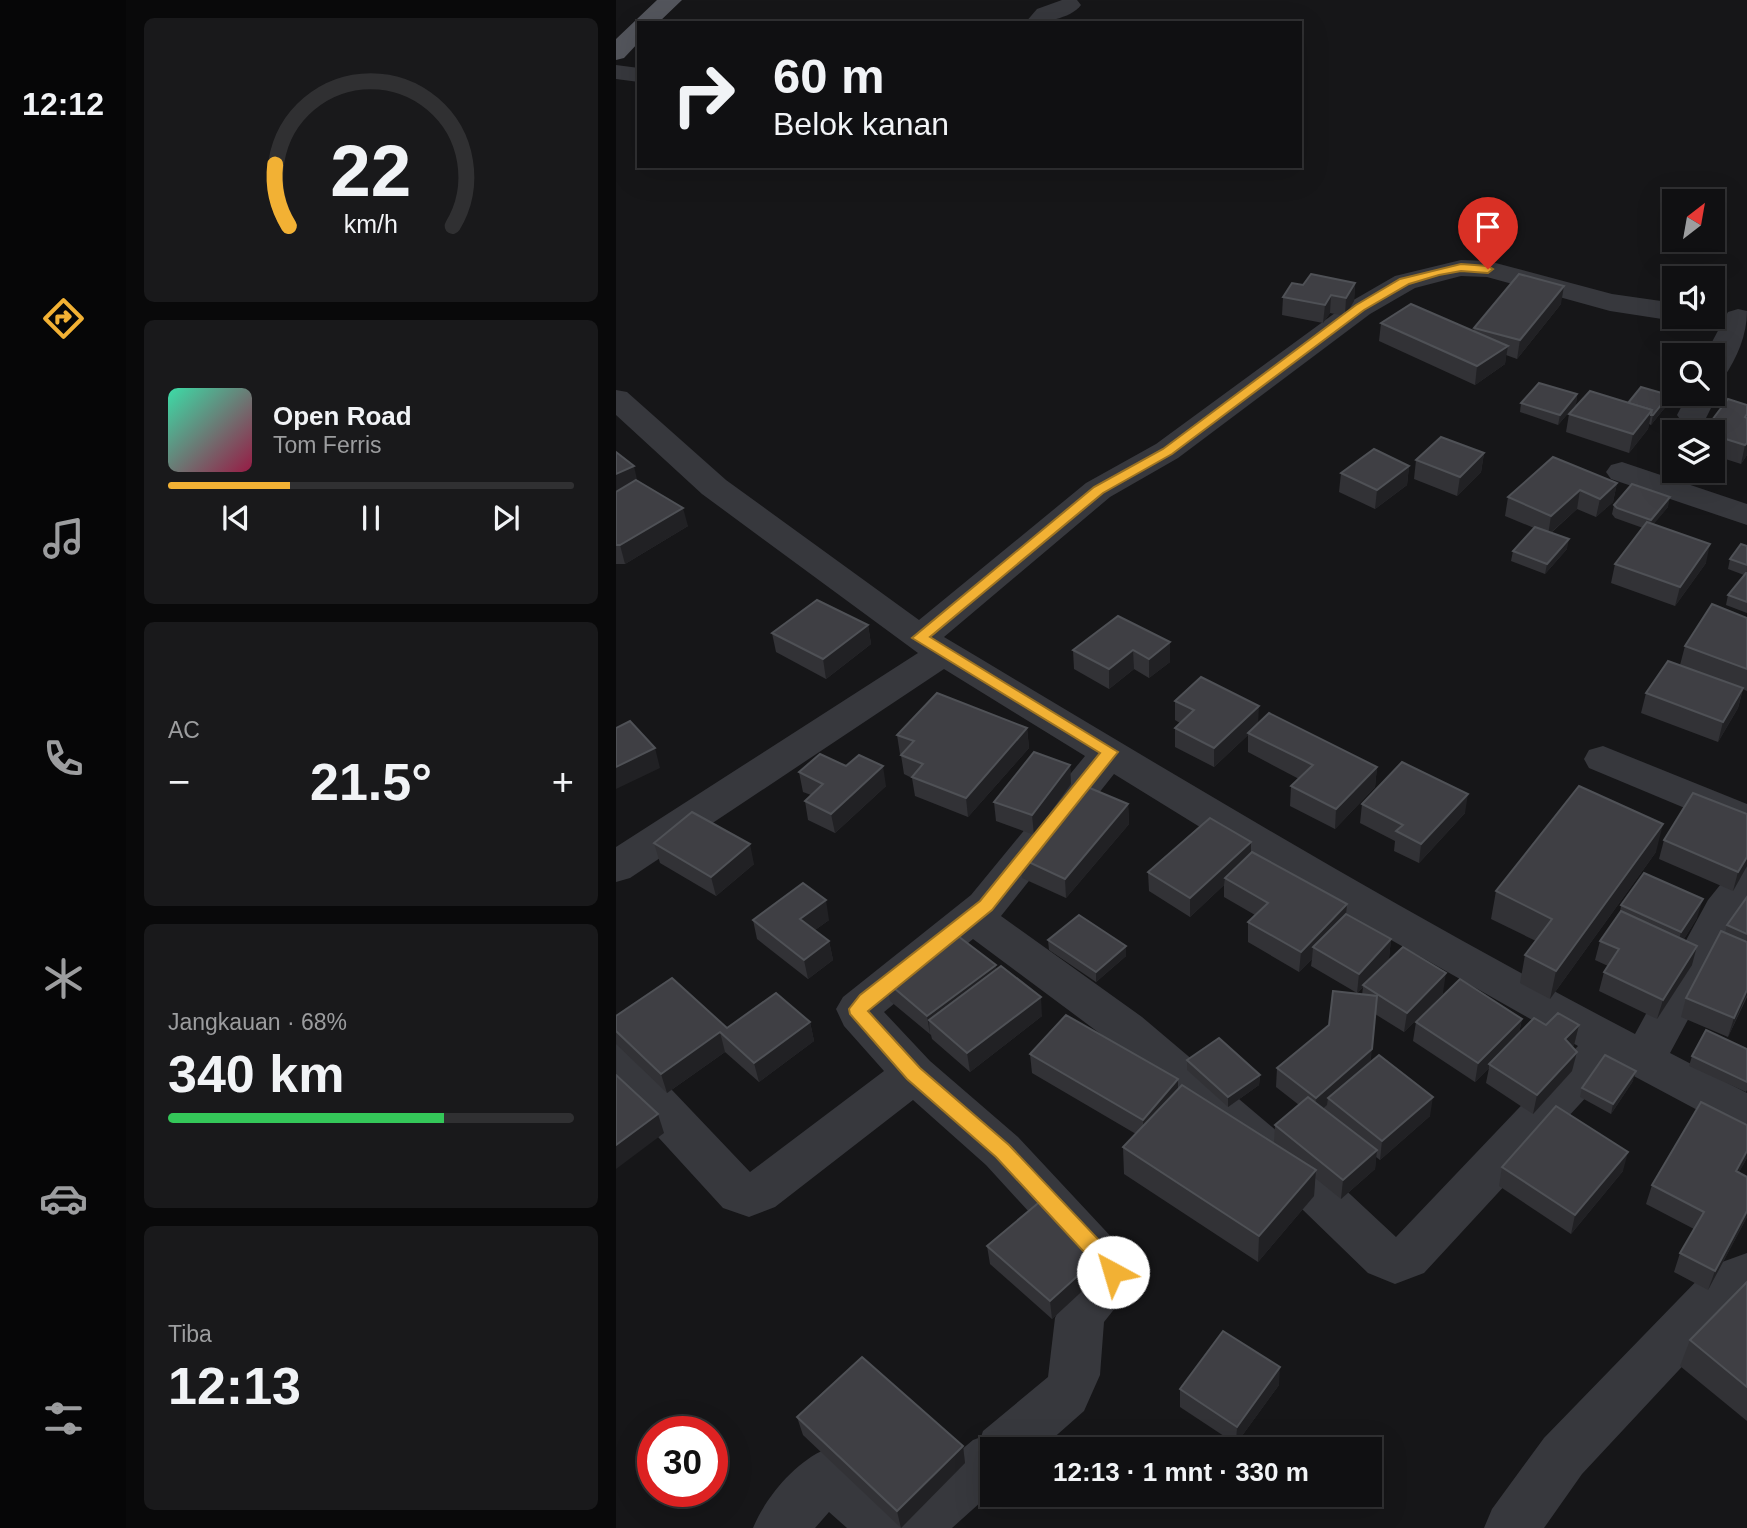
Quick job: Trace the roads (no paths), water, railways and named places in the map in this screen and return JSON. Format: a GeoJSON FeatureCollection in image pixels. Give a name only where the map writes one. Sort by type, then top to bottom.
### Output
{"type":"FeatureCollection","features":[{"type":"Feature","properties":{"kind":"main road"},"geometry":{"type":"LineString","coordinates":[[646,21],[671,0]]}},
{"type":"Feature","properties":{"kind":"main road"},"geometry":{"type":"LineString","coordinates":[[616,53],[637,30]]}},
{"type":"Feature","properties":{"kind":"street"},"geometry":{"type":"LineString","coordinates":[[1037,21],[1045,14],[1070,5]]}},
{"type":"Feature","properties":{"kind":"street"},"geometry":{"type":"LineString","coordinates":[[616,72],[637,75]]}},
{"type":"Feature","properties":{"kind":"street"},"geometry":{"type":"LineString","coordinates":[[616,867],[932,645],[1098,490],[1167,452],[1360,308],[1405,282],[1449,270],[1488,269],[1609,302],[1662,310]]}},
{"type":"Feature","properties":{"kind":"street"},"geometry":{"type":"LineString","coordinates":[[1723,343],[1733,317]]}},
{"type":"Feature","properties":{"kind":"street"},"geometry":{"type":"LineString","coordinates":[[616,399],[713,487],[932,645],[1303,871],[1514,991],[1747,1115]]}},
{"type":"Feature","properties":{"kind":"street"},"geometry":{"type":"LineString","coordinates":[[1622,472],[1747,515]]}},
{"type":"Feature","properties":{"kind":"street"},"geometry":{"type":"LineString","coordinates":[[1016,1437],[1066,1394],[1072,1385],[1076,1374],[1080,1318],[1113,1272],[1003,1151],[914,1074],[859,1014],[858,1009],[974,918],[1110,752]]}},
{"type":"Feature","properties":{"kind":"street"},"geometry":{"type":"LineString","coordinates":[[1604,759],[1747,820]]}},
{"type":"Feature","properties":{"kind":"street"},"geometry":{"type":"LineString","coordinates":[[974,918],[1126,1029],[1320,1196],[1385,1258],[1395,1262],[1407,1258],[1627,1051],[1747,880]]}},
{"type":"Feature","properties":{"kind":"street"},"geometry":{"type":"LineString","coordinates":[[616,1061],[740,1194],[749,1198],[758,1194],[914,1074]]}},
{"type":"Feature","properties":{"kind":"street"},"geometry":{"type":"LineString","coordinates":[[1511,1528],[1563,1456],[1728,1282],[1747,1275]]}},
{"type":"Feature","properties":{"kind":"street"},"geometry":{"type":"LineString","coordinates":[[911,1528],[980,1468]]}},
{"type":"Feature","properties":{"kind":"street"},"geometry":{"type":"LineString","coordinates":[[780,1528],[826,1475],[888,1528]]}}]}
